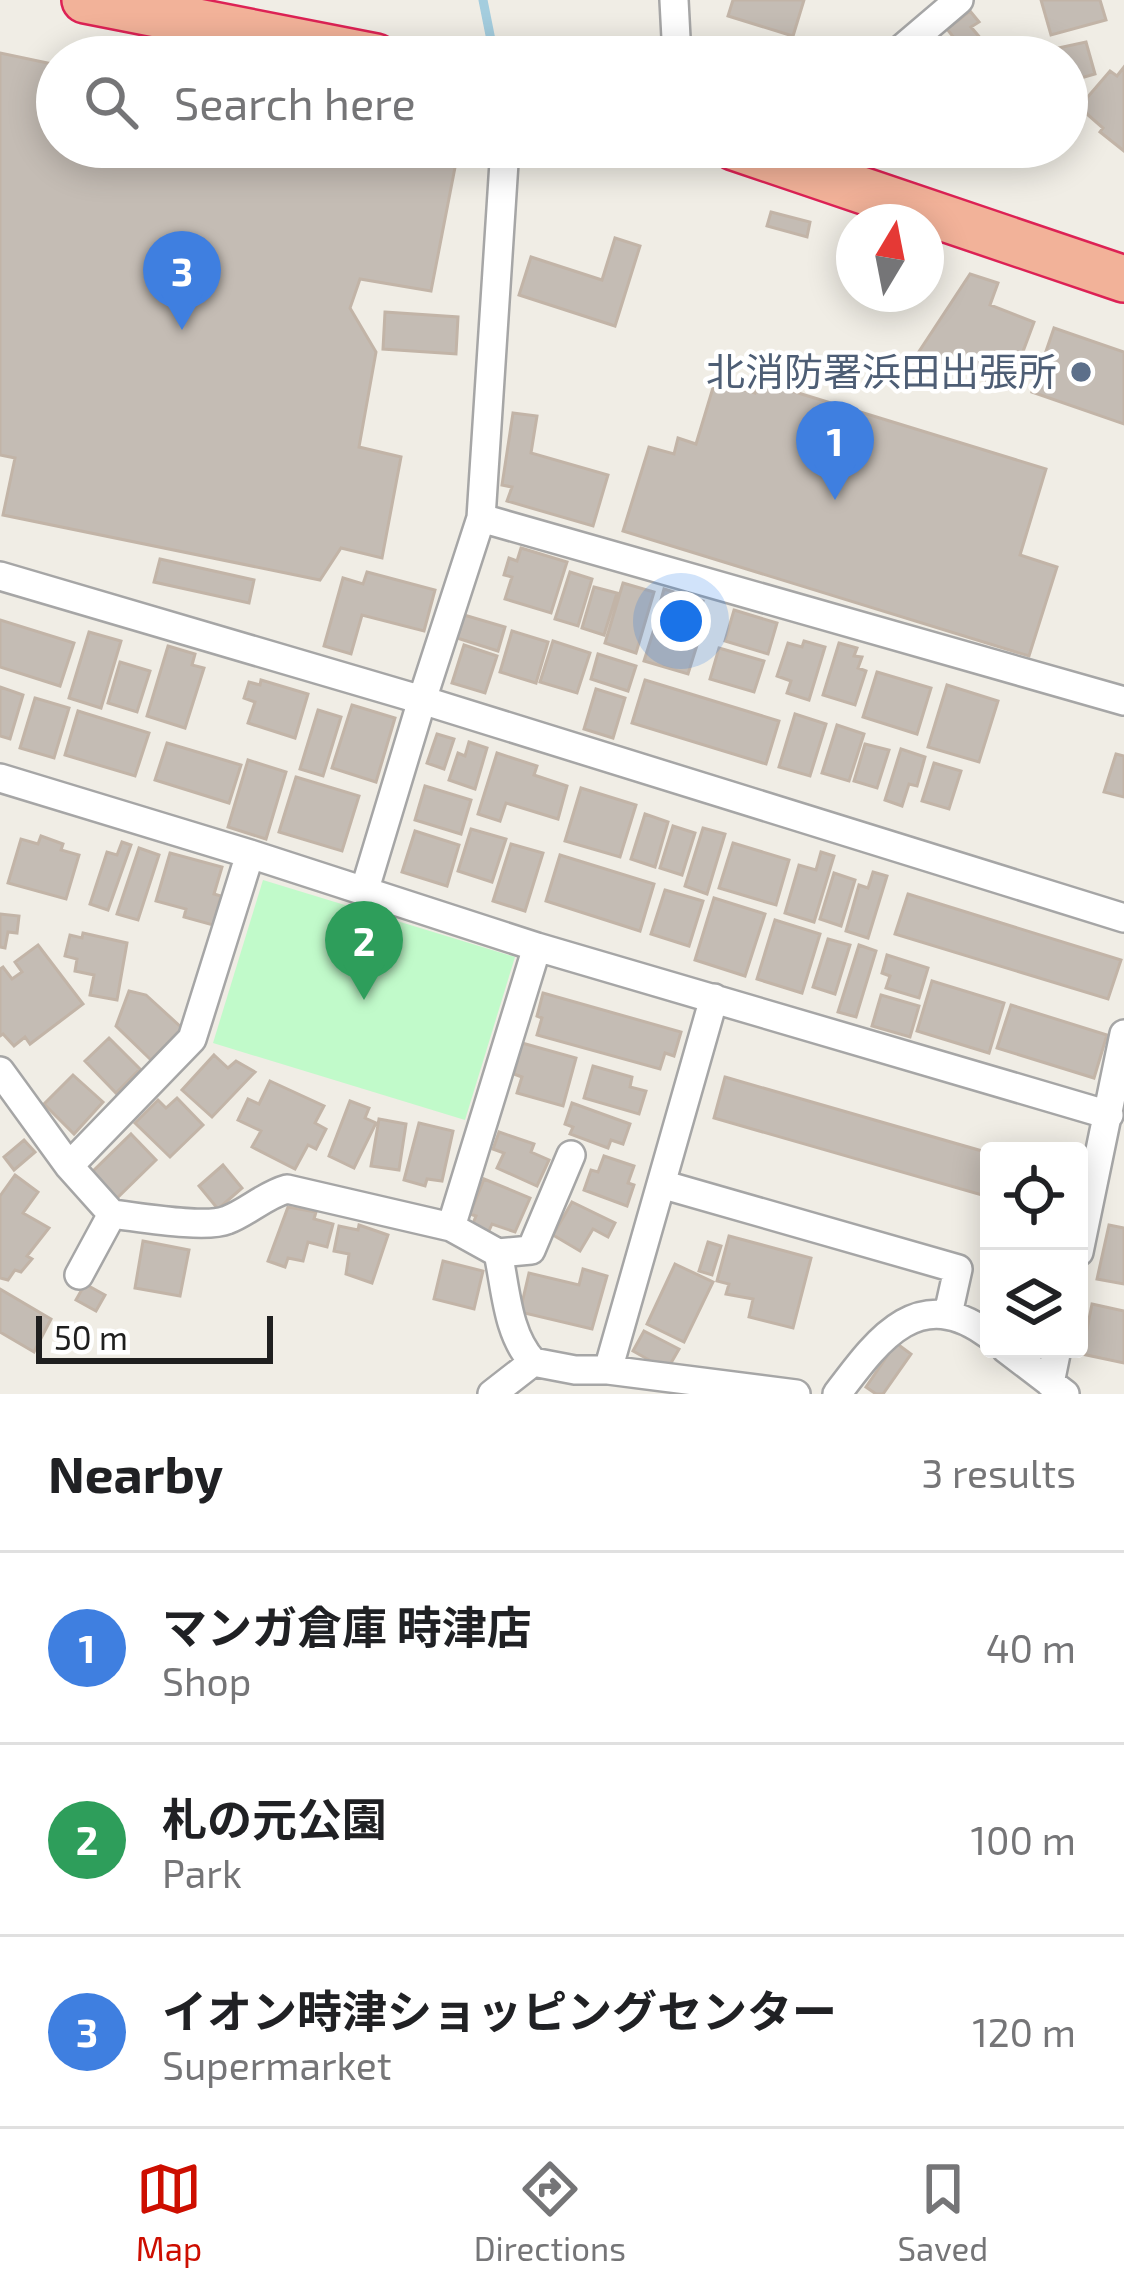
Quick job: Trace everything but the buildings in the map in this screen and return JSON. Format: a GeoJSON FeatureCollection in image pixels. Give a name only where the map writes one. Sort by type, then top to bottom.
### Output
{"type":"FeatureCollection","features":[{"type":"Feature","properties":{"kind":"highway"},"geometry":{"type":"LineString","coordinates":[[85,0],[269,36]]}},
{"type":"Feature","properties":{"kind":"highway"},"geometry":{"type":"LineString","coordinates":[[826,168],[1124,279]]}},
{"type":"Feature","properties":{"kind":"street"},"geometry":{"type":"LineString","coordinates":[[674,0],[676,36]]}},
{"type":"Feature","properties":{"kind":"street"},"geometry":{"type":"LineString","coordinates":[[917,36],[959,0]]}},
{"type":"Feature","properties":{"kind":"street"},"geometry":{"type":"LineString","coordinates":[[364,892],[482,518],[504,168]]}},
{"type":"Feature","properties":{"kind":"street"},"geometry":{"type":"LineString","coordinates":[[482,518],[1124,701]]}},
{"type":"Feature","properties":{"kind":"street"},"geometry":{"type":"LineString","coordinates":[[0,576],[422,700],[1124,918]]}},
{"type":"Feature","properties":{"kind":"street"},"geometry":{"type":"LineString","coordinates":[[0,778],[537,946],[1108,1115]]}},
{"type":"Feature","properties":{"kind":"street"},"geometry":{"type":"LineString","coordinates":[[69,1166],[193,1039],[250,854]]}},
{"type":"Feature","properties":{"kind":"street"},"geometry":{"type":"LineString","coordinates":[[451,1227],[537,946]]}},
{"type":"Feature","properties":{"kind":"street"},"geometry":{"type":"LineString","coordinates":[[608,1370],[714,998]]}},
{"type":"Feature","properties":{"kind":"street"},"geometry":{"type":"LineString","coordinates":[[1079,1250],[1124,1034]]}},
{"type":"Feature","properties":{"kind":"street"},"geometry":{"type":"LineString","coordinates":[[0,1071],[69,1166],[112,1214],[225,1221],[287,1189],[451,1227],[498,1253],[531,1250],[572,1155]]}},
{"type":"Feature","properties":{"kind":"street"},"geometry":{"type":"LineString","coordinates":[[662,1184],[958,1269],[947,1314]]}},
{"type":"Feature","properties":{"kind":"street"},"geometry":{"type":"LineString","coordinates":[[80,1275],[112,1214]]}},
{"type":"Feature","properties":{"kind":"street"},"geometry":{"type":"LineString","coordinates":[[498,1253],[511,1319],[520,1345],[533,1362],[796,1394]]}},
{"type":"Feature","properties":{"kind":"street"},"geometry":{"type":"LineString","coordinates":[[837,1394],[889,1330],[909,1320],[947,1314],[980,1330]]}},
{"type":"Feature","properties":{"kind":"street"},"geometry":{"type":"LineString","coordinates":[[1017,1358],[1057,1389]]}},
{"type":"Feature","properties":{"kind":"street"},"geometry":{"type":"LineString","coordinates":[[1057,1358],[1057,1389]]}},
{"type":"Feature","properties":{"kind":"street"},"geometry":{"type":"LineString","coordinates":[[492,1394],[533,1362]]}},
{"type":"Feature","properties":{"kind":"green space"},"geometry":{"type":"Polygon","coordinates":[[[263,880],[515,957],[465,1120],[213,1043],[263,880]]]}},
{"type":"Feature","properties":{"kind":"waterway"},"geometry":{"type":"LineString","coordinates":[[483,0],[490,36]]}},
{"type":"Feature","properties":{"kind":"place","name":"イオン時津ショッピングセンター"},"geometry":{"type":"Point","coordinates":[182,330]}},
{"type":"Feature","properties":{"kind":"place","name":"北消防署浜田出張所"},"geometry":{"type":"Point","coordinates":[1081,372]}},
{"type":"Feature","properties":{"kind":"place","name":"マンガ倉庫 時津店"},"geometry":{"type":"Point","coordinates":[835,500]}},
{"type":"Feature","properties":{"kind":"place","name":"札の元公園"},"geometry":{"type":"Point","coordinates":[364,1000]}}]}
